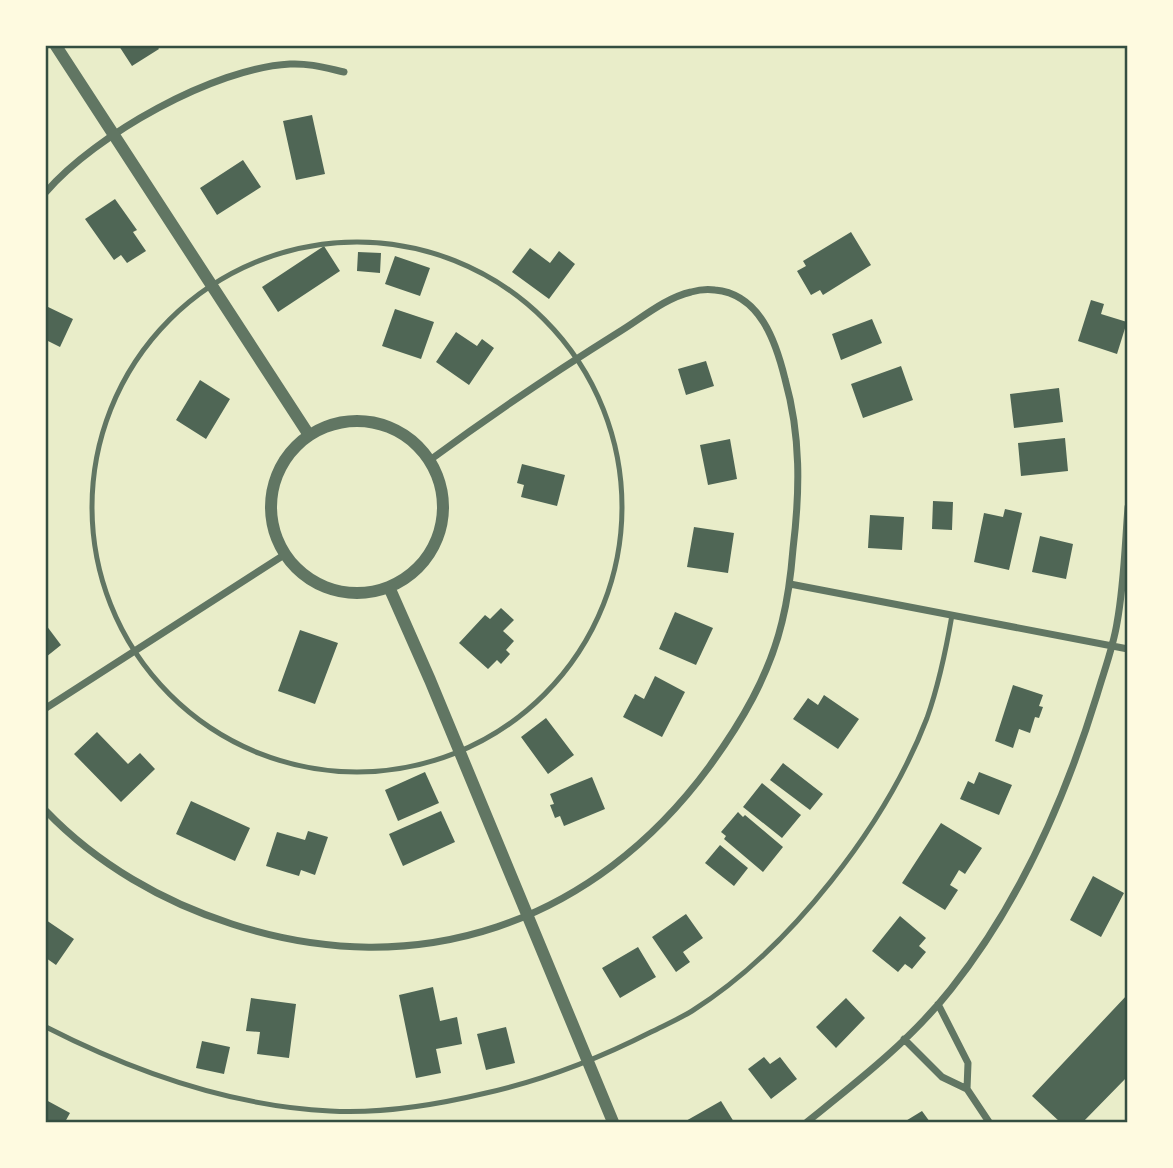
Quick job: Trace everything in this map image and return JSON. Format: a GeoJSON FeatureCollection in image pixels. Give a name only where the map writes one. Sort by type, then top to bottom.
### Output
{"type":"FeatureCollection","features":[{"type":"Feature","properties":{"kind":"street"},"geometry":{"type":"LineString","coordinates":[[56,46],[212,282],[309,435]]}},
{"type":"Feature","properties":{"kind":"street"},"geometry":{"type":"LineString","coordinates":[[46,192],[79,161],[115,134],[207,84],[247,71],[289,64],[311,64],[344,72]]}},
{"type":"Feature","properties":{"kind":"street"},"geometry":{"type":"LineString","coordinates":[[46,811],[109,864],[149,890],[200,914],[295,941],[345,947],[395,948],[444,941],[491,929],[566,897],[610,869],[649,837],[690,793],[731,737],[767,669],[782,623],[790,584],[799,455],[793,407],[768,328],[755,310],[733,293],[712,289],[691,291],[672,299],[580,356],[430,460]]}},
{"type":"Feature","properties":{"kind":"street"},"geometry":{"type":"LineString","coordinates":[[352,420],[375,422],[396,430],[415,443],[430,460],[439,480],[443,501],[442,523],[424,562],[408,577],[370,593],[350,594],[312,582],[284,555],[274,534],[270,512],[272,490],[279,468],[292,450],[309,435],[330,425],[352,420]]}},
{"type":"Feature","properties":{"kind":"street"},"geometry":{"type":"LineString","coordinates":[[807,1122],[881,1062],[937,1004],[992,932],[1010,902],[1052,817],[1087,726],[1112,646],[1124,569],[1128,507]]}},
{"type":"Feature","properties":{"kind":"street"},"geometry":{"type":"LineString","coordinates":[[46,708],[284,555]]}},
{"type":"Feature","properties":{"kind":"street"},"geometry":{"type":"LineString","coordinates":[[790,584],[1128,649]]}},
{"type":"Feature","properties":{"kind":"street"},"geometry":{"type":"LineString","coordinates":[[389,587],[613,1122]]}},
{"type":"Feature","properties":{"kind":"street"},"geometry":{"type":"LineString","coordinates":[[937,1004],[968,1063],[967,1089]]}},
{"type":"Feature","properties":{"kind":"street"},"geometry":{"type":"LineString","coordinates":[[904,1039],[942,1077],[967,1089],[989,1122]]}},
{"type":"Feature","properties":{"kind":"lane"},"geometry":{"type":"LineString","coordinates":[[366,242],[410,247],[452,259],[494,278],[521,296],[553,324],[580,356],[604,414],[612,447],[618,532],[613,577],[603,610],[591,634],[567,668],[509,727],[481,745],[461,754],[422,765],[377,771],[331,771],[287,765],[239,747],[184,712],[156,683],[133,652],[118,618],[104,565],[97,498],[97,456],[102,423],[122,374],[142,345],[169,317],[212,282],[242,263],[276,252],[321,244],[366,242]]}},
{"type":"Feature","properties":{"kind":"lane"},"geometry":{"type":"LineString","coordinates":[[46,1027],[85,1047],[153,1074],[223,1096],[265,1105],[330,1111],[374,1111],[445,1103],[521,1085],[588,1062],[692,1012],[771,948],[814,902],[846,862],[881,809],[912,754],[928,715],[943,666],[952,615]]}},
{"type":"Feature","properties":{"kind":"building"},"geometry":{"type":"Polygon","coordinates":[[[119,46],[157,46],[159,49],[132,66],[119,46]]]}},
{"type":"Feature","properties":{"kind":"building"},"geometry":{"type":"Polygon","coordinates":[[[312,115],[325,174],[296,180],[283,121],[312,115]]]}},
{"type":"Feature","properties":{"kind":"building"},"geometry":{"type":"Polygon","coordinates":[[[243,160],[261,187],[217,215],[200,188],[243,160]]]}},
{"type":"Feature","properties":{"kind":"building"},"geometry":{"type":"Polygon","coordinates":[[[115,199],[137,230],[133,232],[146,251],[127,263],[121,255],[114,260],[85,219],[115,199]]]}},
{"type":"Feature","properties":{"kind":"building"},"geometry":{"type":"Polygon","coordinates":[[[851,232],[871,265],[823,295],[820,290],[811,295],[797,271],[806,266],[803,261],[851,232]]]}},
{"type":"Feature","properties":{"kind":"building"},"geometry":{"type":"Polygon","coordinates":[[[324,246],[340,271],[278,312],[262,287],[324,246]]]}},
{"type":"Feature","properties":{"kind":"building"},"geometry":{"type":"Polygon","coordinates":[[[530,248],[550,263],[559,251],[575,264],[549,299],[512,272],[530,248]]]}},
{"type":"Feature","properties":{"kind":"building"},"geometry":{"type":"Polygon","coordinates":[[[358,252],[381,253],[380,273],[357,271],[358,252]]]}},
{"type":"Feature","properties":{"kind":"building"},"geometry":{"type":"Polygon","coordinates":[[[395,256],[430,268],[420,296],[385,284],[395,256]]]}},
{"type":"Feature","properties":{"kind":"building"},"geometry":{"type":"Polygon","coordinates":[[[1091,300],[1104,304],[1101,314],[1127,322],[1117,354],[1078,341],[1091,300]]]}},
{"type":"Feature","properties":{"kind":"building"},"geometry":{"type":"Polygon","coordinates":[[[46,306],[73,319],[60,347],[46,340],[46,306]]]}},
{"type":"Feature","properties":{"kind":"building"},"geometry":{"type":"Polygon","coordinates":[[[395,309],[434,322],[421,359],[382,346],[395,309]]]}},
{"type":"Feature","properties":{"kind":"building"},"geometry":{"type":"Polygon","coordinates":[[[872,319],[882,343],[841,360],[832,334],[872,319]]]}},
{"type":"Feature","properties":{"kind":"building"},"geometry":{"type":"Polygon","coordinates":[[[456,332],[477,346],[482,339],[494,348],[469,385],[436,362],[456,332]]]}},
{"type":"Feature","properties":{"kind":"building"},"geometry":{"type":"Polygon","coordinates":[[[706,361],[714,386],[686,395],[678,369],[706,361]]]}},
{"type":"Feature","properties":{"kind":"building"},"geometry":{"type":"Polygon","coordinates":[[[901,366],[913,400],[863,418],[851,384],[901,366]]]}},
{"type":"Feature","properties":{"kind":"building"},"geometry":{"type":"Polygon","coordinates":[[[200,380],[230,399],[206,439],[176,420],[200,380]]]}},
{"type":"Feature","properties":{"kind":"building"},"geometry":{"type":"Polygon","coordinates":[[[1059,388],[1063,422],[1014,428],[1010,394],[1059,388]]]}},
{"type":"Feature","properties":{"kind":"building"},"geometry":{"type":"Polygon","coordinates":[[[1065,438],[1068,471],[1021,476],[1018,443],[1065,438]]]}},
{"type":"Feature","properties":{"kind":"building"},"geometry":{"type":"Polygon","coordinates":[[[730,439],[737,479],[708,485],[700,445],[730,439]]]}},
{"type":"Feature","properties":{"kind":"building"},"geometry":{"type":"Polygon","coordinates":[[[522,464],[565,475],[557,506],[521,497],[524,485],[517,483],[522,464]]]}},
{"type":"Feature","properties":{"kind":"building"},"geometry":{"type":"Polygon","coordinates":[[[933,501],[953,502],[952,530],[932,529],[933,501]]]}},
{"type":"Feature","properties":{"kind":"building"},"geometry":{"type":"Polygon","coordinates":[[[1005,509],[1022,513],[1009,570],[974,562],[984,513],[1003,517],[1005,509]]]}},
{"type":"Feature","properties":{"kind":"building"},"geometry":{"type":"Polygon","coordinates":[[[870,515],[904,517],[902,550],[868,548],[870,515]]]}},
{"type":"Feature","properties":{"kind":"building"},"geometry":{"type":"Polygon","coordinates":[[[694,527],[734,533],[728,573],[687,567],[694,527]]]}},
{"type":"Feature","properties":{"kind":"building"},"geometry":{"type":"Polygon","coordinates":[[[1040,536],[1073,544],[1066,579],[1032,572],[1040,536]]]}},
{"type":"Feature","properties":{"kind":"building"},"geometry":{"type":"Polygon","coordinates":[[[501,608],[514,620],[503,631],[514,641],[506,650],[510,654],[501,664],[497,660],[488,669],[459,643],[485,615],[490,619],[501,608]]]}},
{"type":"Feature","properties":{"kind":"building"},"geometry":{"type":"Polygon","coordinates":[[[675,612],[713,628],[696,665],[659,649],[675,612]]]}},
{"type":"Feature","properties":{"kind":"building"},"geometry":{"type":"Polygon","coordinates":[[[46,625],[61,645],[46,657],[46,625]]]}},
{"type":"Feature","properties":{"kind":"building"},"geometry":{"type":"Polygon","coordinates":[[[300,630],[338,643],[315,704],[278,691],[300,630]]]}},
{"type":"Feature","properties":{"kind":"building"},"geometry":{"type":"Polygon","coordinates":[[[655,676],[685,692],[662,737],[623,717],[635,694],[644,699],[655,676]]]}},
{"type":"Feature","properties":{"kind":"building"},"geometry":{"type":"Polygon","coordinates":[[[1013,685],[1043,695],[1039,706],[1043,707],[1039,718],[1035,717],[1030,733],[1019,729],[1013,748],[995,741],[1013,685]]]}},
{"type":"Feature","properties":{"kind":"building"},"geometry":{"type":"Polygon","coordinates":[[[824,695],[859,719],[838,749],[793,719],[808,698],[818,705],[824,695]]]}},
{"type":"Feature","properties":{"kind":"building"},"geometry":{"type":"Polygon","coordinates":[[[546,718],[574,755],[548,774],[521,737],[546,718]]]}},
{"type":"Feature","properties":{"kind":"building"},"geometry":{"type":"Polygon","coordinates":[[[97,732],[128,764],[140,753],[155,769],[121,802],[74,754],[97,732]]]}},
{"type":"Feature","properties":{"kind":"building"},"geometry":{"type":"Polygon","coordinates":[[[783,763],[823,794],[810,810],[770,780],[783,763]]]}},
{"type":"Feature","properties":{"kind":"building"},"geometry":{"type":"Polygon","coordinates":[[[425,772],[439,803],[398,821],[385,790],[425,772]]]}},
{"type":"Feature","properties":{"kind":"building"},"geometry":{"type":"Polygon","coordinates":[[[979,772],[1012,785],[999,815],[960,799],[968,781],[974,784],[979,772]]]}},
{"type":"Feature","properties":{"kind":"building"},"geometry":{"type":"Polygon","coordinates":[[[592,777],[605,809],[564,826],[560,816],[555,818],[550,805],[554,804],[550,794],[592,777]]]}},
{"type":"Feature","properties":{"kind":"building"},"geometry":{"type":"Polygon","coordinates":[[[762,783],[801,815],[782,838],[743,807],[762,783]]]}},
{"type":"Feature","properties":{"kind":"building"},"geometry":{"type":"Polygon","coordinates":[[[191,801],[250,828],[235,861],[176,834],[191,801]]]}},
{"type":"Feature","properties":{"kind":"building"},"geometry":{"type":"Polygon","coordinates":[[[441,811],[455,842],[403,866],[389,834],[441,811]]]}},
{"type":"Feature","properties":{"kind":"building"},"geometry":{"type":"Polygon","coordinates":[[[738,812],[783,847],[763,872],[724,839],[726,836],[721,832],[738,812]]]}},
{"type":"Feature","properties":{"kind":"building"},"geometry":{"type":"Polygon","coordinates":[[[941,823],[982,848],[965,874],[959,870],[950,885],[958,890],[945,910],[902,883],[941,823]]]}},
{"type":"Feature","properties":{"kind":"building"},"geometry":{"type":"Polygon","coordinates":[[[308,831],[328,837],[315,875],[301,870],[299,876],[266,866],[277,832],[305,840],[308,831]]]}},
{"type":"Feature","properties":{"kind":"building"},"geometry":{"type":"Polygon","coordinates":[[[720,845],[748,868],[734,886],[705,863],[720,845]]]}},
{"type":"Feature","properties":{"kind":"building"},"geometry":{"type":"Polygon","coordinates":[[[1093,876],[1124,893],[1101,937],[1070,920],[1093,876]]]}},
{"type":"Feature","properties":{"kind":"building"},"geometry":{"type":"Polygon","coordinates":[[[686,914],[703,938],[683,952],[690,962],[676,972],[652,937],[686,914]]]}},
{"type":"Feature","properties":{"kind":"building"},"geometry":{"type":"Polygon","coordinates":[[[900,916],[926,938],[919,946],[926,952],[912,969],[905,964],[898,972],[872,951],[900,916]]]}},
{"type":"Feature","properties":{"kind":"building"},"geometry":{"type":"Polygon","coordinates":[[[46,920],[74,939],[56,965],[46,958],[46,920]]]}},
{"type":"Feature","properties":{"kind":"building"},"geometry":{"type":"Polygon","coordinates":[[[638,947],[656,977],[620,998],[602,968],[638,947]]]}},
{"type":"Feature","properties":{"kind":"building"},"geometry":{"type":"Polygon","coordinates":[[[433,987],[440,1021],[457,1017],[462,1044],[436,1049],[441,1073],[416,1078],[399,995],[433,987]]]}},
{"type":"Feature","properties":{"kind":"building"},"geometry":{"type":"Polygon","coordinates":[[[1128,994],[1128,1076],[1083,1122],[1060,1122],[1032,1096],[1128,994]]]}},
{"type":"Feature","properties":{"kind":"building"},"geometry":{"type":"Polygon","coordinates":[[[251,998],[296,1004],[289,1058],[257,1054],[260,1032],[246,1031],[251,998]]]}},
{"type":"Feature","properties":{"kind":"building"},"geometry":{"type":"Polygon","coordinates":[[[846,998],[865,1018],[836,1048],[816,1027],[846,998]]]}},
{"type":"Feature","properties":{"kind":"building"},"geometry":{"type":"Polygon","coordinates":[[[506,1027],[515,1063],[486,1070],[477,1034],[506,1027]]]}},
{"type":"Feature","properties":{"kind":"building"},"geometry":{"type":"Polygon","coordinates":[[[202,1041],[230,1047],[224,1074],[196,1068],[202,1041]]]}},
{"type":"Feature","properties":{"kind":"building"},"geometry":{"type":"Polygon","coordinates":[[[764,1057],[770,1064],[780,1057],[797,1079],[771,1099],[748,1069],[764,1057]]]}},
{"type":"Feature","properties":{"kind":"building"},"geometry":{"type":"Polygon","coordinates":[[[46,1100],[70,1113],[65,1122],[46,1122],[46,1100]]]}},
{"type":"Feature","properties":{"kind":"building"},"geometry":{"type":"Polygon","coordinates":[[[721,1101],[734,1122],[684,1122],[721,1101]]]}},
{"type":"Feature","properties":{"kind":"building"},"geometry":{"type":"Polygon","coordinates":[[[922,1111],[930,1122],[904,1122],[922,1111]]]}}]}
